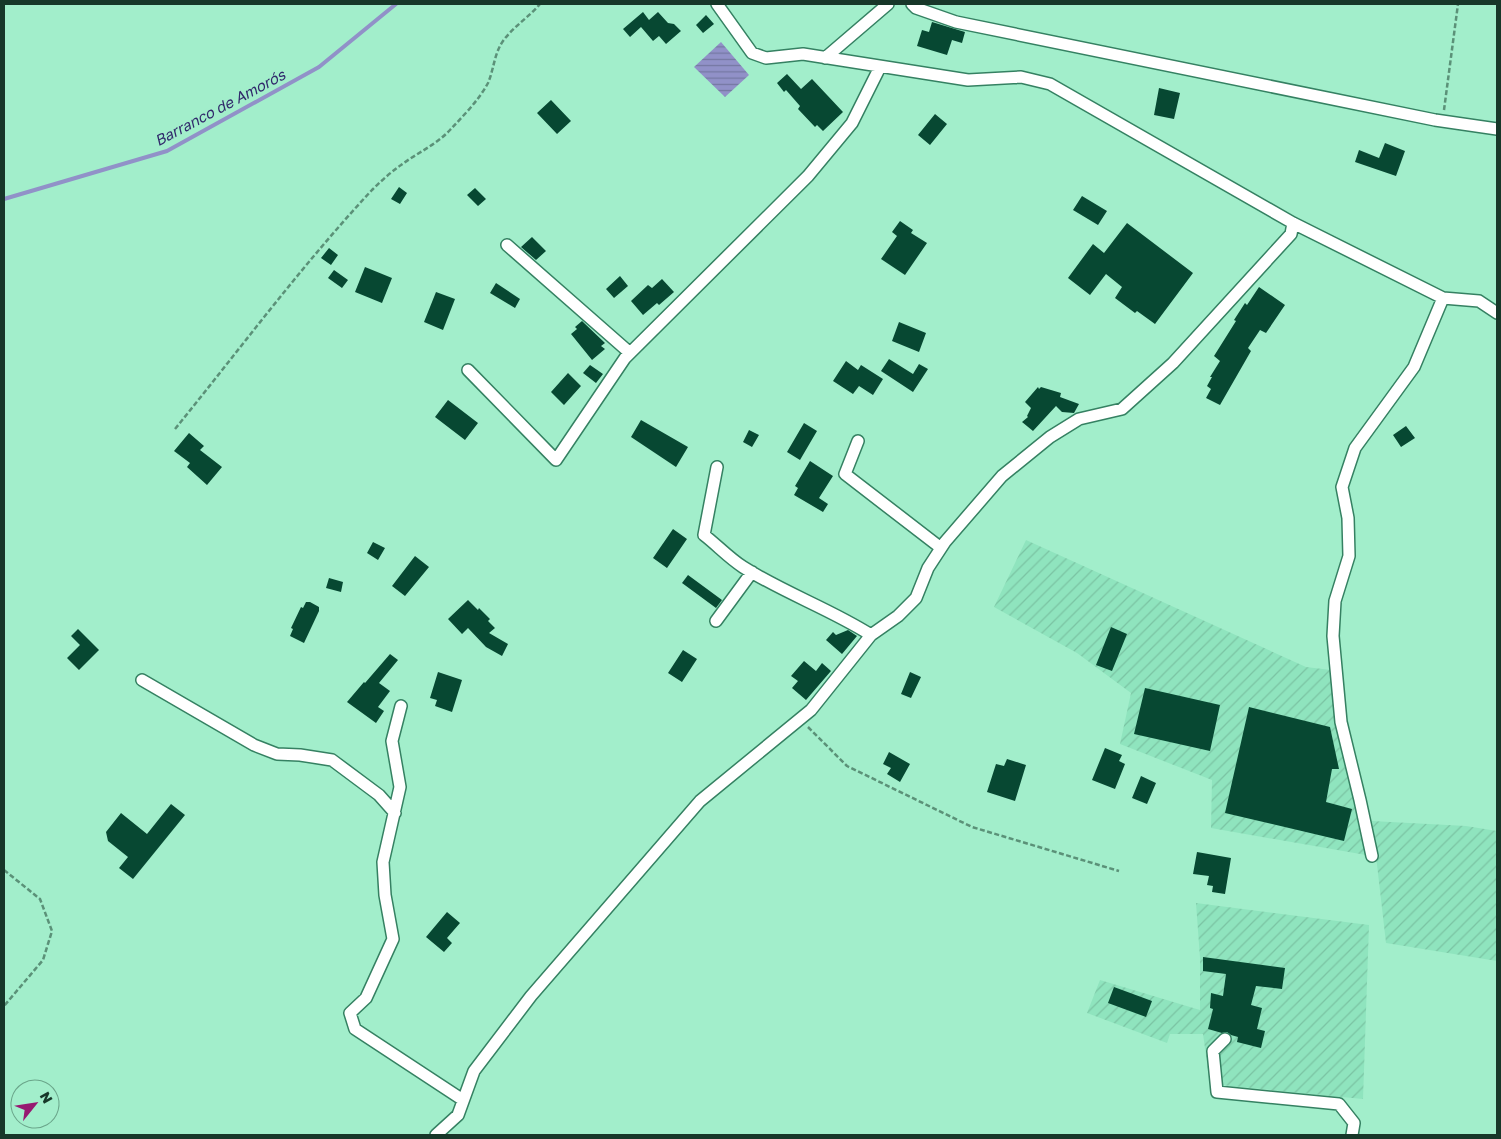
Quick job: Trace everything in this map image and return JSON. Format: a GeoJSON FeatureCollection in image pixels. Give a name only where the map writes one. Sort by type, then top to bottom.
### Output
{"type":"FeatureCollection","features":[{"type":"Feature","properties":{"kind":"street"},"geometry":{"type":"LineString","coordinates":[[717,4],[752,52],[766,58],[803,54],[968,80],[1021,77],[1050,84],[1293,223],[1443,298],[1479,301],[1497,313]]}},
{"type":"Feature","properties":{"kind":"street"},"geometry":{"type":"LineString","coordinates":[[825,58],[888,4]]}},
{"type":"Feature","properties":{"kind":"street"},"geometry":{"type":"LineString","coordinates":[[912,4],[916,8],[956,22],[1443,121],[1497,129]]}},
{"type":"Feature","properties":{"kind":"street"},"geometry":{"type":"LineString","coordinates":[[468,370],[556,460],[625,358],[808,176],[852,123],[880,67]]}},
{"type":"Feature","properties":{"kind":"street"},"geometry":{"type":"LineString","coordinates":[[436,1135],[458,1115],[474,1071],[531,996],[700,801],[811,710],[871,635],[898,616],[916,598],[928,568],[941,548],[1002,476],[1043,443],[1079,419],[1122,408],[1174,363],[1291,234],[1293,223]]}},
{"type":"Feature","properties":{"kind":"street"},"geometry":{"type":"LineString","coordinates":[[507,245],[630,354]]}},
{"type":"Feature","properties":{"kind":"street"},"geometry":{"type":"LineString","coordinates":[[1372,856],[1341,722],[1333,636],[1335,601],[1349,556],[1348,518],[1342,487],[1356,448],[1414,367],[1443,298]]}},
{"type":"Feature","properties":{"kind":"street"},"geometry":{"type":"LineString","coordinates":[[858,441],[845,474],[941,548]]}},
{"type":"Feature","properties":{"kind":"street"},"geometry":{"type":"LineString","coordinates":[[717,467],[704,535],[741,566],[852,623],[871,635]]}},
{"type":"Feature","properties":{"kind":"street"},"geometry":{"type":"LineString","coordinates":[[716,621],[752,572]]}},
{"type":"Feature","properties":{"kind":"street"},"geometry":{"type":"LineString","coordinates":[[142,680],[254,745],[277,754],[332,760],[379,795],[395,813]]}},
{"type":"Feature","properties":{"kind":"street"},"geometry":{"type":"LineString","coordinates":[[402,706],[392,741],[400,787],[383,862],[385,895],[393,939],[366,998],[350,1012],[355,1028],[463,1100]]}},
{"type":"Feature","properties":{"kind":"street"},"geometry":{"type":"LineString","coordinates":[[1225,1039],[1213,1051],[1216,1092],[1339,1104],[1354,1123],[1352,1135]]}},
{"type":"Feature","properties":{"kind":"path"},"geometry":{"type":"LineString","coordinates":[[175,429],[319,250],[373,189],[401,165],[436,143],[449,132],[487,85],[493,71],[495,57],[504,39],[540,4]]}},
{"type":"Feature","properties":{"kind":"path"},"geometry":{"type":"LineString","coordinates":[[1443,121],[1458,4]]}},
{"type":"Feature","properties":{"kind":"path"},"geometry":{"type":"LineString","coordinates":[[800,718],[847,766],[972,827],[1119,871]]}},
{"type":"Feature","properties":{"kind":"path"},"geometry":{"type":"LineString","coordinates":[[4,870],[40,899],[52,931],[43,960],[4,1006]]}},
{"type":"Feature","properties":{"kind":"shaded area"},"geometry":{"type":"Polygon","coordinates":[[[1026,540],[1306,667],[1331,670],[1366,855],[1211,828],[1212,780],[1120,744],[1131,693],[1077,653],[994,607],[1026,540]]]}},
{"type":"Feature","properties":{"kind":"shaded area"},"geometry":{"type":"Polygon","coordinates":[[[1372,821],[1466,826],[1497,831],[1497,961],[1386,943],[1372,821]]]}},
{"type":"Feature","properties":{"kind":"shaded area"},"geometry":{"type":"Polygon","coordinates":[[[1196,903],[1369,925],[1363,1099],[1210,1084],[1203,1034],[1170,1034],[1167,1043],[1087,1013],[1100,980],[1200,1010],[1200,958],[1196,903]]]}},
{"type":"Feature","properties":{"kind":"water"},"geometry":{"type":"Polygon","coordinates":[[[721,42],[749,75],[725,97],[694,67],[721,42]]]}},
{"type":"Feature","properties":{"kind":"building"},"geometry":{"type":"Polygon","coordinates":[[[643,12],[649,20],[658,12],[668,23],[674,24],[681,31],[666,44],[659,36],[653,41],[641,27],[630,37],[623,29],[643,12]]]}},
{"type":"Feature","properties":{"kind":"building"},"geometry":{"type":"Polygon","coordinates":[[[706,15],[714,24],[703,33],[696,25],[706,15]]]}},
{"type":"Feature","properties":{"kind":"building"},"geometry":{"type":"Polygon","coordinates":[[[932,22],[965,32],[962,43],[952,40],[947,55],[917,46],[922,30],[929,32],[932,22]]]}},
{"type":"Feature","properties":{"kind":"building"},"geometry":{"type":"Polygon","coordinates":[[[787,74],[801,89],[812,79],[843,112],[823,131],[817,125],[815,127],[798,109],[800,106],[777,83],[787,74]]]}},
{"type":"Feature","properties":{"kind":"building"},"geometry":{"type":"Polygon","coordinates":[[[1159,88],[1180,93],[1174,119],[1154,115],[1159,88]]]}},
{"type":"Feature","properties":{"kind":"building"},"geometry":{"type":"Polygon","coordinates":[[[551,100],[571,121],[557,134],[537,113],[551,100]]]}},
{"type":"Feature","properties":{"kind":"building"},"geometry":{"type":"Polygon","coordinates":[[[935,114],[947,124],[930,145],[918,135],[935,114]]]}},
{"type":"Feature","properties":{"kind":"building"},"geometry":{"type":"Polygon","coordinates":[[[1385,143],[1405,151],[1396,176],[1355,162],[1359,150],[1379,158],[1385,143]]]}},
{"type":"Feature","properties":{"kind":"building"},"geometry":{"type":"Polygon","coordinates":[[[399,187],[407,193],[400,204],[391,199],[399,187]]]}},
{"type":"Feature","properties":{"kind":"building"},"geometry":{"type":"Polygon","coordinates":[[[475,188],[486,199],[478,206],[467,195],[475,188]]]}},
{"type":"Feature","properties":{"kind":"building"},"geometry":{"type":"Polygon","coordinates":[[[1082,196],[1107,211],[1098,225],[1073,210],[1082,196]]]}},
{"type":"Feature","properties":{"kind":"building"},"geometry":{"type":"Polygon","coordinates":[[[900,221],[913,230],[911,233],[927,243],[905,275],[881,259],[897,236],[892,232],[900,221]]]}},
{"type":"Feature","properties":{"kind":"building"},"geometry":{"type":"Polygon","coordinates":[[[1127,223],[1193,273],[1155,324],[1137,311],[1135,313],[1115,298],[1122,287],[1106,274],[1090,295],[1068,278],[1093,244],[1104,253],[1127,223]]]}},
{"type":"Feature","properties":{"kind":"building"},"geometry":{"type":"Polygon","coordinates":[[[532,237],[546,251],[536,260],[521,247],[532,237]]]}},
{"type":"Feature","properties":{"kind":"building"},"geometry":{"type":"Polygon","coordinates":[[[329,248],[338,255],[331,265],[321,258],[329,248]]]}},
{"type":"Feature","properties":{"kind":"building"},"geometry":{"type":"Polygon","coordinates":[[[365,267],[392,278],[382,303],[355,292],[365,267]]]}},
{"type":"Feature","properties":{"kind":"building"},"geometry":{"type":"Polygon","coordinates":[[[334,270],[348,280],[342,288],[328,278],[334,270]]]}},
{"type":"Feature","properties":{"kind":"building"},"geometry":{"type":"Polygon","coordinates":[[[620,276],[628,286],[614,298],[606,289],[620,276]]]}},
{"type":"Feature","properties":{"kind":"building"},"geometry":{"type":"Polygon","coordinates":[[[662,279],[674,292],[659,305],[657,303],[643,315],[631,301],[648,285],[652,288],[662,279]]]}},
{"type":"Feature","properties":{"kind":"building"},"geometry":{"type":"Polygon","coordinates":[[[496,283],[520,299],[515,308],[490,293],[496,283]]]}},
{"type":"Feature","properties":{"kind":"building"},"geometry":{"type":"Polygon","coordinates":[[[1259,287],[1285,305],[1266,333],[1260,330],[1248,348],[1251,351],[1220,405],[1206,398],[1211,389],[1207,386],[1212,377],[1210,377],[1220,361],[1214,356],[1245,303],[1247,305],[1259,287]]]}},
{"type":"Feature","properties":{"kind":"building"},"geometry":{"type":"Polygon","coordinates":[[[436,292],[455,299],[443,330],[424,322],[436,292]]]}},
{"type":"Feature","properties":{"kind":"building"},"geometry":{"type":"Polygon","coordinates":[[[582,321],[605,343],[601,346],[605,349],[592,360],[571,334],[582,321]]]}},
{"type":"Feature","properties":{"kind":"building"},"geometry":{"type":"Polygon","coordinates":[[[899,322],[926,333],[919,352],[892,341],[899,322]]]}},
{"type":"Feature","properties":{"kind":"building"},"geometry":{"type":"Polygon","coordinates":[[[889,359],[913,374],[919,364],[928,369],[913,392],[881,371],[889,359]]]}},
{"type":"Feature","properties":{"kind":"building"},"geometry":{"type":"Polygon","coordinates":[[[846,361],[858,370],[861,365],[883,379],[873,395],[859,386],[853,394],[833,381],[846,361]]]}},
{"type":"Feature","properties":{"kind":"building"},"geometry":{"type":"Polygon","coordinates":[[[590,365],[603,374],[596,383],[583,373],[590,365]]]}},
{"type":"Feature","properties":{"kind":"building"},"geometry":{"type":"Polygon","coordinates":[[[568,373],[581,386],[564,405],[551,392],[568,373]]]}},
{"type":"Feature","properties":{"kind":"building"},"geometry":{"type":"Polygon","coordinates":[[[1038,387],[1039,389],[1041,387],[1061,393],[1060,397],[1079,404],[1074,413],[1062,412],[1056,406],[1033,431],[1022,422],[1028,417],[1031,408],[1025,402],[1038,387]]]}},
{"type":"Feature","properties":{"kind":"building"},"geometry":{"type":"Polygon","coordinates":[[[448,400],[478,423],[465,440],[435,417],[448,400]]]}},
{"type":"Feature","properties":{"kind":"building"},"geometry":{"type":"Polygon","coordinates":[[[641,420],[688,447],[676,467],[631,437],[641,420]]]}},
{"type":"Feature","properties":{"kind":"building"},"geometry":{"type":"Polygon","coordinates":[[[804,423],[817,431],[800,460],[787,452],[804,423]]]}},
{"type":"Feature","properties":{"kind":"building"},"geometry":{"type":"Polygon","coordinates":[[[1406,426],[1415,438],[1401,447],[1393,435],[1406,426]]]}},
{"type":"Feature","properties":{"kind":"building"},"geometry":{"type":"Polygon","coordinates":[[[749,430],[759,435],[752,447],[743,442],[749,430]]]}},
{"type":"Feature","properties":{"kind":"building"},"geometry":{"type":"Polygon","coordinates":[[[189,433],[204,446],[200,450],[222,467],[207,485],[187,467],[190,463],[174,451],[189,433]]]}},
{"type":"Feature","properties":{"kind":"building"},"geometry":{"type":"Polygon","coordinates":[[[810,461],[833,476],[819,498],[828,504],[823,512],[794,495],[798,488],[795,486],[810,461]]]}},
{"type":"Feature","properties":{"kind":"building"},"geometry":{"type":"Polygon","coordinates":[[[673,529],[687,539],[667,568],[653,558],[673,529]]]}},
{"type":"Feature","properties":{"kind":"building"},"geometry":{"type":"Polygon","coordinates":[[[373,542],[385,548],[378,560],[367,553],[373,542]]]}},
{"type":"Feature","properties":{"kind":"building"},"geometry":{"type":"Polygon","coordinates":[[[415,556],[429,567],[405,596],[392,586],[415,556]]]}},
{"type":"Feature","properties":{"kind":"building"},"geometry":{"type":"Polygon","coordinates":[[[688,575],[722,600],[716,608],[682,583],[688,575]]]}},
{"type":"Feature","properties":{"kind":"building"},"geometry":{"type":"Polygon","coordinates":[[[329,578],[343,582],[341,592],[326,588],[329,578]]]}},
{"type":"Feature","properties":{"kind":"building"},"geometry":{"type":"Polygon","coordinates":[[[468,600],[490,619],[488,621],[495,628],[489,633],[508,644],[502,656],[486,647],[468,628],[462,634],[448,619],[468,600]]]}},
{"type":"Feature","properties":{"kind":"building"},"geometry":{"type":"Polygon","coordinates":[[[306,602],[319,607],[319,611],[304,643],[290,636],[293,629],[291,628],[301,607],[303,608],[306,602]]]}},
{"type":"Feature","properties":{"kind":"building"},"geometry":{"type":"Polygon","coordinates":[[[1111,627],[1127,634],[1112,671],[1096,665],[1111,627]]]}},
{"type":"Feature","properties":{"kind":"building"},"geometry":{"type":"Polygon","coordinates":[[[78,629],[99,650],[79,670],[67,658],[80,645],[71,636],[78,629]]]}},
{"type":"Feature","properties":{"kind":"building"},"geometry":{"type":"Polygon","coordinates":[[[848,630],[857,636],[842,654],[826,640],[833,632],[836,635],[848,630]]]}},
{"type":"Feature","properties":{"kind":"building"},"geometry":{"type":"Polygon","coordinates":[[[683,650],[697,659],[682,682],[668,673],[683,650]]]}},
{"type":"Feature","properties":{"kind":"building"},"geometry":{"type":"Polygon","coordinates":[[[390,654],[398,660],[379,683],[390,691],[378,707],[384,711],[376,723],[347,702],[390,654]]]}},
{"type":"Feature","properties":{"kind":"building"},"geometry":{"type":"Polygon","coordinates":[[[804,661],[816,671],[822,663],[831,671],[806,700],[792,688],[798,681],[791,676],[804,661]]]}},
{"type":"Feature","properties":{"kind":"building"},"geometry":{"type":"Polygon","coordinates":[[[438,672],[462,680],[452,712],[435,706],[437,700],[430,698],[438,672]]]}},
{"type":"Feature","properties":{"kind":"building"},"geometry":{"type":"Polygon","coordinates":[[[910,672],[921,677],[911,698],[901,694],[910,672]]]}},
{"type":"Feature","properties":{"kind":"building"},"geometry":{"type":"Polygon","coordinates":[[[1145,688],[1220,705],[1210,751],[1134,734],[1145,688]]]}},
{"type":"Feature","properties":{"kind":"building"},"geometry":{"type":"Polygon","coordinates":[[[1249,707],[1330,727],[1339,769],[1332,769],[1326,802],[1352,809],[1344,841],[1225,813],[1249,707]]]}},
{"type":"Feature","properties":{"kind":"building"},"geometry":{"type":"Polygon","coordinates":[[[1105,748],[1122,755],[1119,761],[1125,764],[1115,789],[1092,780],[1105,748]]]}},
{"type":"Feature","properties":{"kind":"building"},"geometry":{"type":"Polygon","coordinates":[[[889,752],[910,764],[900,782],[887,774],[891,768],[883,764],[889,752]]]}},
{"type":"Feature","properties":{"kind":"building"},"geometry":{"type":"Polygon","coordinates":[[[1007,759],[1026,765],[1015,801],[987,792],[996,764],[1004,766],[1007,759]]]}},
{"type":"Feature","properties":{"kind":"building"},"geometry":{"type":"Polygon","coordinates":[[[1141,776],[1156,783],[1147,804],[1132,798],[1141,776]]]}},
{"type":"Feature","properties":{"kind":"building"},"geometry":{"type":"Polygon","coordinates":[[[171,804],[185,815],[133,879],[119,868],[128,857],[108,841],[106,832],[121,813],[147,834],[171,804]]]}},
{"type":"Feature","properties":{"kind":"building"},"geometry":{"type":"Polygon","coordinates":[[[1197,852],[1231,858],[1225,894],[1212,892],[1213,886],[1207,885],[1209,876],[1193,874],[1197,852]]]}},
{"type":"Feature","properties":{"kind":"building"},"geometry":{"type":"Polygon","coordinates":[[[447,912],[460,923],[447,938],[452,943],[444,952],[426,937],[447,912]]]}},
{"type":"Feature","properties":{"kind":"building"},"geometry":{"type":"Polygon","coordinates":[[[1203,957],[1285,968],[1282,989],[1256,986],[1251,1005],[1262,1008],[1257,1029],[1265,1031],[1261,1048],[1237,1042],[1238,1037],[1227,1032],[1222,1033],[1208,1029],[1213,1009],[1210,1008],[1211,993],[1223,996],[1226,974],[1203,971],[1203,957]]]}},
{"type":"Feature","properties":{"kind":"building"},"geometry":{"type":"Polygon","coordinates":[[[1114,987],[1152,1001],[1146,1017],[1108,1003],[1114,987]]]}},
{"type":"Feature","properties":{"kind":"waterway","name":"Barranco de Amorós"},"geometry":{"type":"LineString","coordinates":[[4,199],[167,151],[319,67],[396,4]]}}]}
